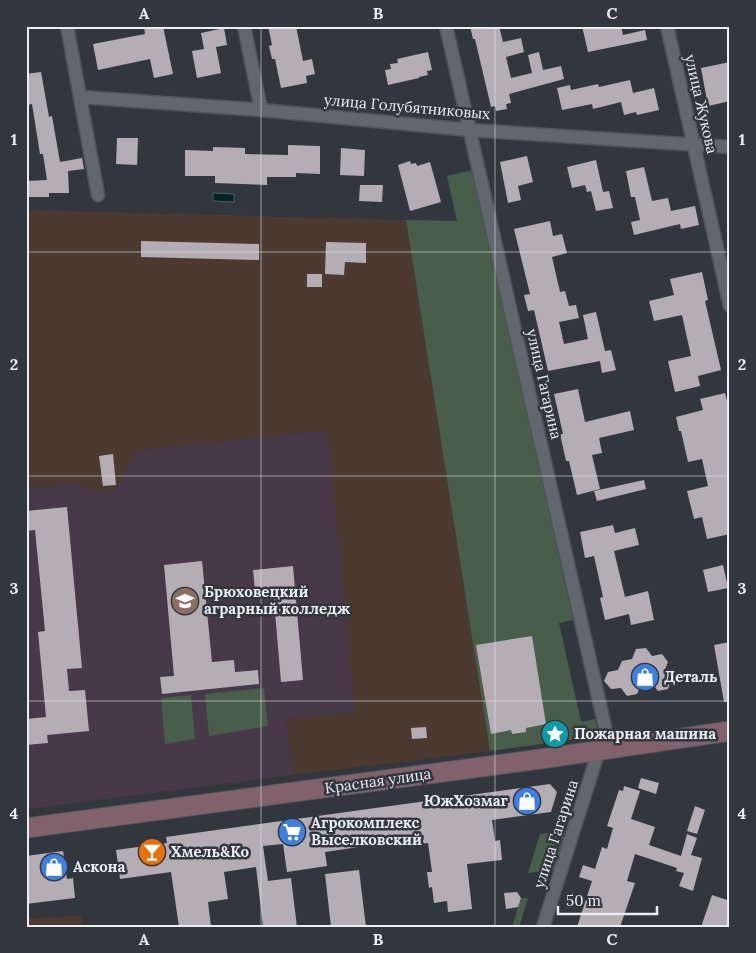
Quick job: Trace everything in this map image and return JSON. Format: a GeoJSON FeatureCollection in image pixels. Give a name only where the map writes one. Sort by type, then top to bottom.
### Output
{"type":"FeatureCollection","features":[{"type":"Feature","properties":{"kind":"street"},"geometry":{"type":"LineString","coordinates":[[67,26],[98,195]]}},
{"type":"Feature","properties":{"kind":"street"},"geometry":{"type":"LineString","coordinates":[[244,26],[261,110]]}},
{"type":"Feature","properties":{"kind":"street","name":"улица Гагарина"},"geometry":{"type":"LineString","coordinates":[[446,26],[605,749],[543,927]]}},
{"type":"Feature","properties":{"kind":"street","name":"улица Жукова"},"geometry":{"type":"LineString","coordinates":[[667,26],[730,306]]}},
{"type":"Feature","properties":{"kind":"street","name":"улица Голубятниковых"},"geometry":{"type":"LineString","coordinates":[[81,97],[261,110],[470,130],[730,147]]}},
{"type":"Feature","properties":{"kind":"street","name":"Красная улица"},"geometry":{"type":"LineString","coordinates":[[26,828],[730,731]]}},
{"type":"Feature","properties":{"kind":"shaded area"},"geometry":{"type":"Polygon","coordinates":[[[473,170],[573,620],[559,623],[581,722],[595,719],[599,736],[490,751],[406,220],[457,221],[447,176],[473,170]]]}},
{"type":"Feature","properties":{"kind":"shaded area"},"geometry":{"type":"Polygon","coordinates":[[[213,193],[234,194],[234,202],[213,201],[213,193]]]}},
{"type":"Feature","properties":{"kind":"shaded area"},"geometry":{"type":"Polygon","coordinates":[[[26,210],[406,220],[490,751],[293,775],[286,718],[354,712],[118,489],[96,491],[72,483],[26,489],[26,210]]]}},
{"type":"Feature","properties":{"kind":"shaded area","name":"Брюховецкий аграрный колледж"},"geometry":{"type":"Polygon","coordinates":[[[328,430],[355,712],[286,719],[293,775],[26,809],[26,489],[72,483],[96,491],[117,489],[136,450],[328,430]]]}},
{"type":"Feature","properties":{"kind":"shaded area"},"geometry":{"type":"Polygon","coordinates":[[[264,688],[268,726],[209,736],[205,694],[264,688]]]}},
{"type":"Feature","properties":{"kind":"shaded area"},"geometry":{"type":"Polygon","coordinates":[[[191,695],[195,739],[165,744],[161,698],[191,695]]]}},
{"type":"Feature","properties":{"kind":"shaded area"},"geometry":{"type":"Polygon","coordinates":[[[566,831],[554,870],[528,873],[540,834],[566,831]]]}},
{"type":"Feature","properties":{"kind":"shaded area"},"geometry":{"type":"Polygon","coordinates":[[[521,898],[528,898],[519,927],[512,927],[521,898]]]}},
{"type":"Feature","properties":{"kind":"shaded area"},"geometry":{"type":"Polygon","coordinates":[[[81,916],[83,927],[26,927],[26,918],[81,916]]]}},
{"type":"Feature","properties":{"kind":"building"},"geometry":{"type":"Polygon","coordinates":[[[144,26],[163,26],[173,74],[154,78],[150,59],[98,70],[93,44],[145,34],[144,26]]]}},
{"type":"Feature","properties":{"kind":"building"},"geometry":{"type":"Polygon","coordinates":[[[268,26],[296,26],[303,61],[312,59],[315,74],[306,76],[307,83],[281,88],[275,59],[272,59],[269,46],[272,45],[268,26]]]}},
{"type":"Feature","properties":{"kind":"building"},"geometry":{"type":"Polygon","coordinates":[[[470,26],[499,26],[503,42],[521,38],[524,52],[506,57],[511,78],[532,73],[528,55],[539,52],[543,70],[561,66],[564,79],[509,94],[511,103],[506,104],[507,109],[496,111],[495,106],[491,107],[475,39],[473,39],[470,26]]]}},
{"type":"Feature","properties":{"kind":"building"},"geometry":{"type":"Polygon","coordinates":[[[582,26],[621,26],[623,35],[645,30],[647,40],[588,52],[582,26]]]}},
{"type":"Feature","properties":{"kind":"building"},"geometry":{"type":"Polygon","coordinates":[[[224,28],[227,45],[216,47],[221,73],[197,78],[192,51],[204,49],[201,33],[224,28]]]}},
{"type":"Feature","properties":{"kind":"building"},"geometry":{"type":"Polygon","coordinates":[[[428,52],[432,70],[427,71],[428,75],[388,85],[385,70],[391,69],[390,64],[398,63],[397,59],[428,52]]]}},
{"type":"Feature","properties":{"kind":"building"},"geometry":{"type":"Polygon","coordinates":[[[730,62],[730,101],[708,106],[701,68],[730,62]]]}},
{"type":"Feature","properties":{"kind":"building"},"geometry":{"type":"Polygon","coordinates":[[[41,72],[49,117],[52,116],[60,162],[82,158],[84,169],[68,171],[69,193],[49,193],[49,197],[26,197],[26,181],[47,180],[43,154],[40,154],[32,104],[26,105],[26,74],[41,72]]]}},
{"type":"Feature","properties":{"kind":"building"},"geometry":{"type":"Polygon","coordinates":[[[630,80],[633,93],[654,88],[659,110],[637,115],[636,112],[624,115],[621,102],[593,109],[592,104],[562,110],[557,88],[570,85],[571,90],[598,84],[599,87],[630,80]]]}},
{"type":"Feature","properties":{"kind":"building"},"geometry":{"type":"Polygon","coordinates":[[[117,138],[138,138],[137,165],[116,164],[117,138]]]}},
{"type":"Feature","properties":{"kind":"building"},"geometry":{"type":"Polygon","coordinates":[[[288,145],[320,146],[320,174],[296,173],[296,177],[267,177],[267,185],[215,183],[215,176],[185,176],[185,150],[213,151],[213,147],[245,148],[245,154],[288,155],[288,145]]]}},
{"type":"Feature","properties":{"kind":"building"},"geometry":{"type":"Polygon","coordinates":[[[341,148],[365,150],[364,176],[340,175],[341,148]]]}},
{"type":"Feature","properties":{"kind":"building"},"geometry":{"type":"Polygon","coordinates":[[[527,156],[533,182],[518,186],[521,200],[508,203],[500,162],[527,156]]]}},
{"type":"Feature","properties":{"kind":"building"},"geometry":{"type":"Polygon","coordinates":[[[596,160],[603,192],[609,191],[613,208],[596,211],[591,191],[587,192],[585,185],[572,188],[567,167],[596,160]]]}},
{"type":"Feature","properties":{"kind":"building"},"geometry":{"type":"Polygon","coordinates":[[[410,161],[411,164],[416,163],[417,166],[430,162],[441,202],[410,211],[398,165],[410,161]]]}},
{"type":"Feature","properties":{"kind":"building"},"geometry":{"type":"Polygon","coordinates":[[[644,167],[652,201],[668,198],[671,211],[695,206],[699,225],[681,229],[680,224],[634,235],[631,222],[640,220],[635,197],[631,197],[626,171],[644,167]]]}},
{"type":"Feature","properties":{"kind":"building"},"geometry":{"type":"Polygon","coordinates":[[[360,185],[383,185],[382,202],[359,201],[360,185]]]}},
{"type":"Feature","properties":{"kind":"building"},"geometry":{"type":"Polygon","coordinates":[[[550,221],[553,236],[562,234],[567,253],[552,257],[560,292],[565,291],[569,306],[576,305],[579,318],[559,322],[564,344],[588,339],[583,315],[596,312],[605,351],[611,350],[616,370],[602,373],[600,361],[548,371],[534,310],[528,311],[524,295],[530,294],[514,229],[550,221]]]}},
{"type":"Feature","properties":{"kind":"building"},"geometry":{"type":"Polygon","coordinates":[[[141,241],[259,244],[259,260],[141,257],[141,241]]]}},
{"type":"Feature","properties":{"kind":"building"},"geometry":{"type":"Polygon","coordinates":[[[326,242],[366,243],[366,263],[345,262],[344,275],[325,274],[326,242]]]}},
{"type":"Feature","properties":{"kind":"building"},"geometry":{"type":"Polygon","coordinates":[[[702,272],[708,300],[705,301],[721,370],[698,376],[700,386],[675,392],[668,361],[691,356],[682,315],[654,321],[649,301],[674,295],[670,279],[702,272]]]}},
{"type":"Feature","properties":{"kind":"building"},"geometry":{"type":"Polygon","coordinates":[[[307,274],[322,274],[322,287],[307,287],[307,274]]]}},
{"type":"Feature","properties":{"kind":"building"},"geometry":{"type":"Polygon","coordinates":[[[578,389],[585,422],[630,411],[634,430],[599,438],[602,453],[592,455],[600,489],[577,495],[569,461],[566,461],[560,434],[563,434],[554,394],[578,389]]]}},
{"type":"Feature","properties":{"kind":"building"},"geometry":{"type":"Polygon","coordinates":[[[725,393],[730,413],[730,534],[707,539],[702,517],[694,519],[687,491],[708,486],[702,459],[688,462],[676,417],[703,410],[700,399],[725,393]]]}},
{"type":"Feature","properties":{"kind":"building"},"geometry":{"type":"Polygon","coordinates":[[[113,454],[116,485],[103,486],[99,456],[113,454]]]}},
{"type":"Feature","properties":{"kind":"building"},"geometry":{"type":"Polygon","coordinates":[[[644,480],[646,489],[597,501],[594,491],[644,480]]]}},
{"type":"Feature","properties":{"kind":"building"},"geometry":{"type":"Polygon","coordinates":[[[67,507],[82,668],[67,669],[69,691],[85,690],[89,731],[47,735],[48,743],[26,745],[26,719],[46,717],[38,632],[45,631],[35,530],[26,531],[26,511],[67,507]]]}},
{"type":"Feature","properties":{"kind":"building"},"geometry":{"type":"Polygon","coordinates":[[[613,525],[615,533],[635,528],[639,545],[614,551],[625,597],[648,591],[654,620],[631,625],[629,614],[605,620],[600,598],[603,597],[594,556],[585,558],[580,532],[613,525]]]}},
{"type":"Feature","properties":{"kind":"building"},"geometry":{"type":"Polygon","coordinates":[[[202,561],[212,662],[234,660],[235,672],[258,670],[259,684],[162,694],[160,677],[174,676],[164,565],[202,561]]]}},
{"type":"Feature","properties":{"kind":"building"},"geometry":{"type":"Polygon","coordinates":[[[723,565],[728,588],[708,592],[703,570],[723,565]]]}},
{"type":"Feature","properties":{"kind":"building"},"geometry":{"type":"Polygon","coordinates":[[[293,566],[303,680],[281,682],[273,589],[255,591],[253,570],[293,566]]]}},
{"type":"Feature","properties":{"kind":"building"},"geometry":{"type":"Polygon","coordinates":[[[532,636],[546,724],[526,728],[526,732],[512,734],[511,730],[491,734],[476,645],[532,636]]]}},
{"type":"Feature","properties":{"kind":"building"},"geometry":{"type":"Polygon","coordinates":[[[730,642],[730,702],[724,702],[714,645],[730,642]]]}},
{"type":"Feature","properties":{"kind":"building"},"geometry":{"type":"Polygon","coordinates":[[[646,648],[652,656],[662,654],[668,662],[664,672],[671,680],[668,689],[658,691],[645,675],[637,694],[627,696],[621,688],[611,689],[604,681],[608,672],[618,670],[622,661],[632,659],[636,649],[646,648]]]}},
{"type":"Feature","properties":{"kind":"building"},"geometry":{"type":"Polygon","coordinates":[[[426,727],[427,738],[412,739],[411,728],[426,727]]]}},
{"type":"Feature","properties":{"kind":"building"},"geometry":{"type":"Polygon","coordinates":[[[641,778],[659,783],[656,794],[638,788],[641,778]]]}},
{"type":"Feature","properties":{"kind":"building"},"geometry":{"type":"Polygon","coordinates":[[[550,784],[557,792],[551,812],[492,820],[495,841],[500,840],[502,860],[467,864],[472,909],[448,912],[447,901],[434,903],[432,887],[429,888],[427,872],[432,872],[428,843],[420,844],[419,838],[325,852],[327,866],[287,872],[283,844],[263,846],[268,881],[291,878],[297,927],[263,927],[256,867],[224,872],[228,899],[208,902],[211,927],[179,927],[171,872],[120,879],[116,850],[167,843],[166,837],[550,784]]]}},
{"type":"Feature","properties":{"kind":"building"},"geometry":{"type":"Polygon","coordinates":[[[624,786],[640,791],[631,819],[655,827],[649,845],[681,856],[687,834],[697,838],[691,855],[702,858],[693,891],[679,886],[684,873],[676,871],[677,868],[635,854],[627,881],[635,883],[620,927],[577,927],[592,881],[579,877],[583,865],[595,869],[602,847],[607,849],[613,828],[607,826],[619,790],[623,791],[624,786]]]}},
{"type":"Feature","properties":{"kind":"building"},"geometry":{"type":"Polygon","coordinates":[[[695,806],[705,810],[697,834],[687,831],[695,806]]]}},
{"type":"Feature","properties":{"kind":"building"},"geometry":{"type":"Polygon","coordinates":[[[63,851],[67,879],[73,878],[75,898],[26,904],[26,856],[63,851]]]}},
{"type":"Feature","properties":{"kind":"building"},"geometry":{"type":"Polygon","coordinates":[[[359,870],[366,927],[331,927],[325,874],[359,870]]]}},
{"type":"Feature","properties":{"kind":"building"},"geometry":{"type":"Polygon","coordinates":[[[517,892],[521,898],[518,907],[506,909],[504,893],[517,892]]]}},
{"type":"Feature","properties":{"kind":"building"},"geometry":{"type":"Polygon","coordinates":[[[712,895],[730,901],[730,927],[701,927],[712,895]]]}},
{"type":"Feature","properties":{"kind":"place","name":"Брюховецкий аграрный колледж"},"geometry":{"type":"Point","coordinates":[185,601]}},
{"type":"Feature","properties":{"kind":"place","name":"Деталь"},"geometry":{"type":"Point","coordinates":[645,677]}},
{"type":"Feature","properties":{"kind":"place","name":"Пожарная машина"},"geometry":{"type":"Point","coordinates":[555,734]}},
{"type":"Feature","properties":{"kind":"place","name":"ЮжХозмаг"},"geometry":{"type":"Point","coordinates":[527,801]}},
{"type":"Feature","properties":{"kind":"place","name":"Агрокомплекс Выселковский"},"geometry":{"type":"Point","coordinates":[292,832]}},
{"type":"Feature","properties":{"kind":"place","name":"Хмель&Ко"},"geometry":{"type":"Point","coordinates":[152,852]}},
{"type":"Feature","properties":{"kind":"place","name":"Аскона"},"geometry":{"type":"Point","coordinates":[54,867]}}]}
